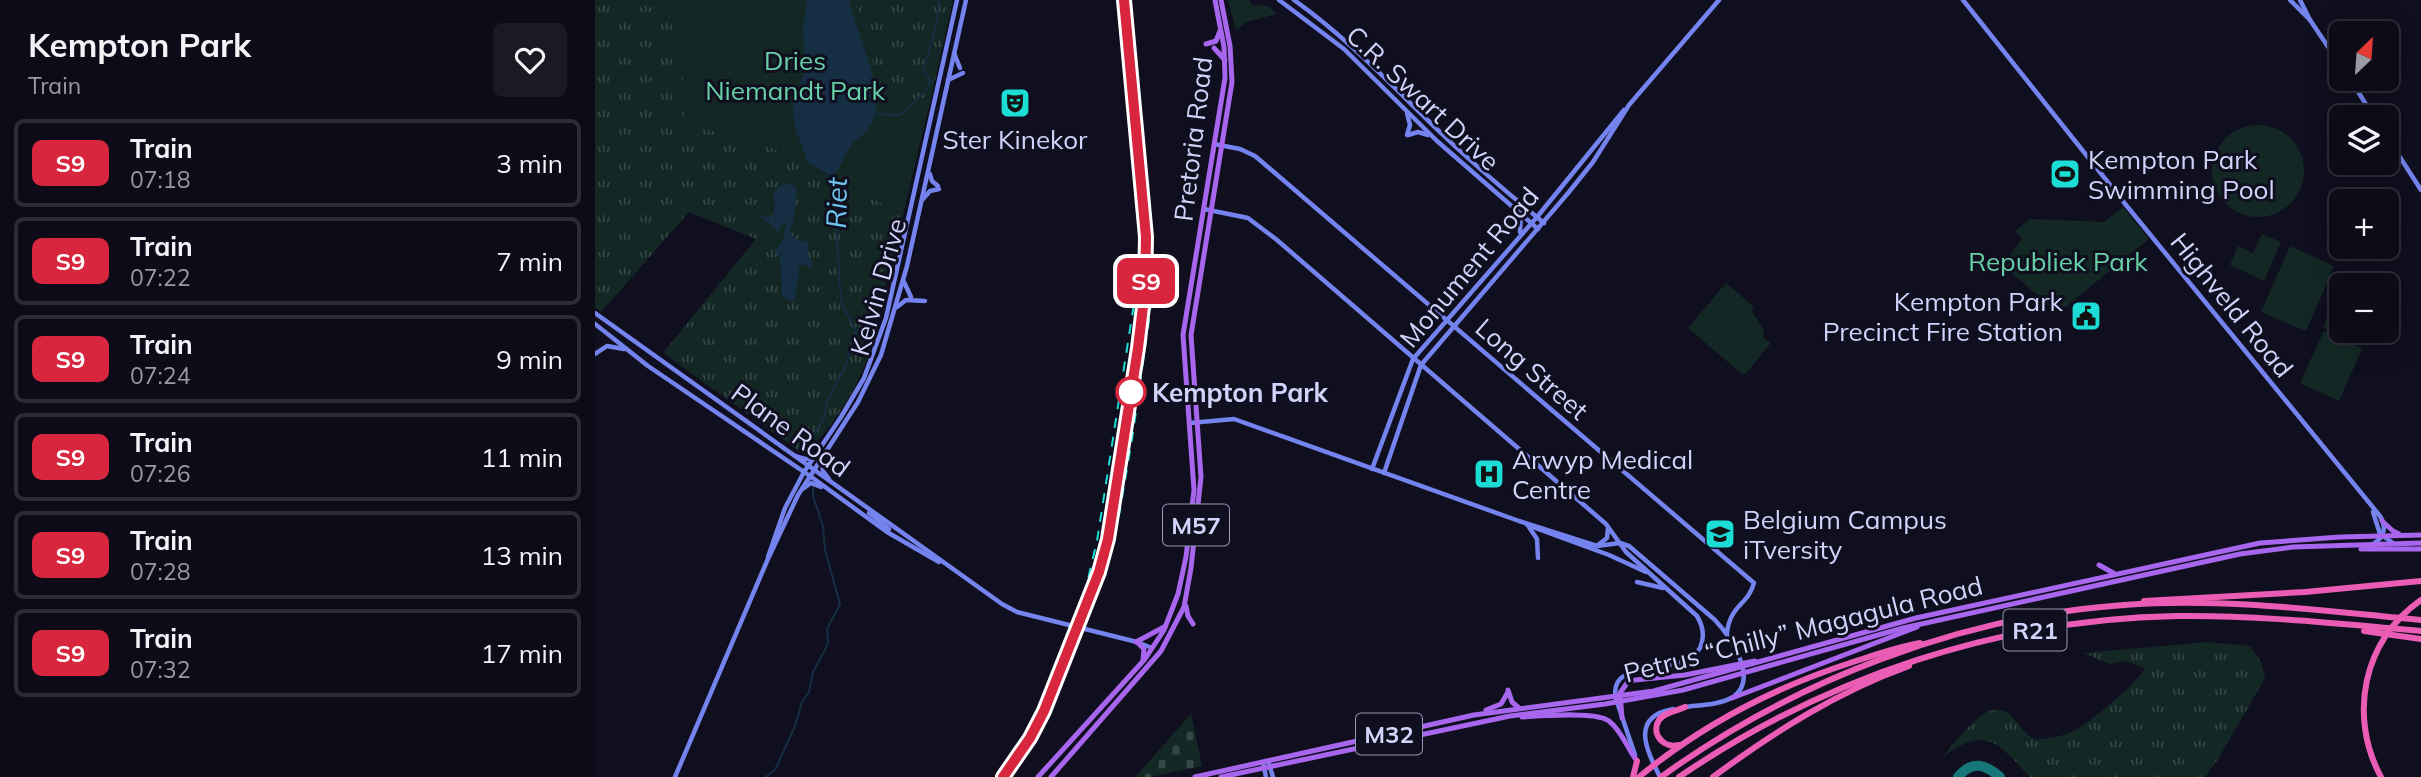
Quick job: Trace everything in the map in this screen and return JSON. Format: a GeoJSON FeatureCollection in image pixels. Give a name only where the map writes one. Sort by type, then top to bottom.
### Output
{"type":"FeatureCollection","features":[{"type":"Feature","properties":{"kind":"highway"},"geometry":{"type":"LineString","coordinates":[[2125,604],[2165,598],[2305,592],[2421,581]]}},
{"type":"Feature","properties":{"kind":"highway"},"geometry":{"type":"LineString","coordinates":[[2381,777],[2369,750],[2363,717],[2366,682],[2373,657],[2394,625],[2421,600]]}},
{"type":"Feature","properties":{"kind":"highway","name":"R21"},"geometry":{"type":"LineString","coordinates":[[1660,777],[1730,731],[1843,674],[1943,638],[2052,614],[2125,604],[2239,604],[2421,620]]}},
{"type":"Feature","properties":{"kind":"highway","name":"R21"},"geometry":{"type":"LineString","coordinates":[[1679,777],[1730,744],[1796,708],[1858,680],[1922,658],[2023,632],[2129,618],[2210,616],[2421,631]]}},
{"type":"Feature","properties":{"kind":"highway"},"geometry":{"type":"LineString","coordinates":[[2334,625],[2343,629],[2421,639]]}},
{"type":"Feature","properties":{"kind":"highway"},"geometry":{"type":"LineString","coordinates":[[1685,707],[1662,717],[1657,724],[1658,736],[1665,744],[1673,747],[1749,704],[1805,678],[1902,646],[1943,638]]}},
{"type":"Feature","properties":{"kind":"highway"},"geometry":{"type":"LineString","coordinates":[[1713,777],[1815,709],[1870,681],[1913,665],[1922,658]]}},
{"type":"Feature","properties":{"kind":"highway"},"geometry":{"type":"LineString","coordinates":[[1642,776],[1695,736]]}},
{"type":"Feature","properties":{"kind":"highway"},"geometry":{"type":"LineString","coordinates":[[1633,777],[1637,761]]}},
{"type":"Feature","properties":{"kind":"main road","name":"Kelvin Drive"},"geometry":{"type":"LineString","coordinates":[[767,561],[785,508],[806,469],[864,378],[886,317],[957,0]]}},
{"type":"Feature","properties":{"kind":"main road","name":"Kelvin Drive"},"geometry":{"type":"LineString","coordinates":[[675,777],[767,561],[800,491],[867,387],[881,355],[903,281],[966,0]]}},
{"type":"Feature","properties":{"kind":"main road","name":"Pretoria Road"},"geometry":{"type":"LineString","coordinates":[[1215,0],[1225,60],[1218,144]]}},
{"type":"Feature","properties":{"kind":"main road","name":"Pretoria Road"},"geometry":{"type":"LineString","coordinates":[[1038,777],[1153,648],[1166,625],[1184,571],[1194,490],[1190,345],[1207,209],[1232,73],[1221,0]]}},
{"type":"Feature","properties":{"kind":"main road","name":"C.R. Swart Drive"},"geometry":{"type":"LineString","coordinates":[[1279,0],[1344,49],[1437,141],[1538,229]]}},
{"type":"Feature","properties":{"kind":"main road","name":"C.R. Swart Drive"},"geometry":{"type":"LineString","coordinates":[[1294,0],[1351,45],[1441,134],[1544,223]]}},
{"type":"Feature","properties":{"kind":"main road","name":"Monument Road"},"geometry":{"type":"LineString","coordinates":[[1384,473],[1421,365],[1544,223],[1593,162],[1626,109],[1719,0]]}},
{"type":"Feature","properties":{"kind":"main road","name":"Highveld Road"},"geometry":{"type":"LineString","coordinates":[[1963,0],[2382,521]]}},
{"type":"Feature","properties":{"kind":"main road"},"geometry":{"type":"LineString","coordinates":[[2290,0],[2310,20]]}},
{"type":"Feature","properties":{"kind":"main road"},"geometry":{"type":"LineString","coordinates":[[2300,0],[2329,48]]}},
{"type":"Feature","properties":{"kind":"main road"},"geometry":{"type":"LineString","coordinates":[[1206,44],[1216,41],[1220,30]]}},
{"type":"Feature","properties":{"kind":"main road"},"geometry":{"type":"LineString","coordinates":[[1214,48],[1225,60]]}},
{"type":"Feature","properties":{"kind":"main road"},"geometry":{"type":"LineString","coordinates":[[948,80],[961,70],[954,52]]}},
{"type":"Feature","properties":{"kind":"main road"},"geometry":{"type":"LineString","coordinates":[[1405,109],[1410,122],[1407,135],[1423,133],[1437,141]]}},
{"type":"Feature","properties":{"kind":"main road","name":"Monument Road"},"geometry":{"type":"LineString","coordinates":[[1372,469],[1413,359],[1537,217],[1626,109]]}},
{"type":"Feature","properties":{"kind":"main road","name":"Long Street"},"geometry":{"type":"LineString","coordinates":[[1218,144],[1247,151],[1255,156],[1754,583],[1751,592],[1730,617],[1727,634]]}},
{"type":"Feature","properties":{"kind":"main road"},"geometry":{"type":"LineString","coordinates":[[2399,156],[2421,190]]}},
{"type":"Feature","properties":{"kind":"main road"},"geometry":{"type":"LineString","coordinates":[[921,202],[930,191],[939,187],[931,179],[929,170]]}},
{"type":"Feature","properties":{"kind":"main road"},"geometry":{"type":"LineString","coordinates":[[1207,209],[1245,217],[1253,222],[1608,526],[1629,555],[1697,616],[1703,635],[1698,650],[1688,661],[1633,671],[1620,679],[1614,692],[1642,776]]}},
{"type":"Feature","properties":{"kind":"main road"},"geometry":{"type":"LineString","coordinates":[[1519,237],[1521,213]]}},
{"type":"Feature","properties":{"kind":"main road"},"geometry":{"type":"LineString","coordinates":[[903,281],[911,297]]}},
{"type":"Feature","properties":{"kind":"main road"},"geometry":{"type":"LineString","coordinates":[[896,308],[907,300],[925,301]]}},
{"type":"Feature","properties":{"kind":"main road","name":"Plane Road"},"geometry":{"type":"LineString","coordinates":[[595,313],[788,453],[828,489],[887,532],[965,578]]}},
{"type":"Feature","properties":{"kind":"main road","name":"Plane Road"},"geometry":{"type":"LineString","coordinates":[[596,325],[631,352],[806,469]]}},
{"type":"Feature","properties":{"kind":"main road"},"geometry":{"type":"LineString","coordinates":[[595,354],[607,346],[631,352]]}},
{"type":"Feature","properties":{"kind":"main road"},"geometry":{"type":"LineString","coordinates":[[1192,423],[1234,419],[1519,521],[1650,574]]}},
{"type":"Feature","properties":{"kind":"main road","name":"Pretoria Road"},"geometry":{"type":"LineString","coordinates":[[1051,777],[1155,659],[1176,625],[1186,599],[1200,490],[1192,423]]}},
{"type":"Feature","properties":{"kind":"main road"},"geometry":{"type":"LineString","coordinates":[[825,451],[821,465],[837,488]]}},
{"type":"Feature","properties":{"kind":"main road"},"geometry":{"type":"LineString","coordinates":[[788,453],[805,459],[813,458]]}},
{"type":"Feature","properties":{"kind":"main road","name":"Plane Road"},"geometry":{"type":"LineString","coordinates":[[811,473],[837,488],[1017,612],[1153,648]]}},
{"type":"Feature","properties":{"kind":"main road"},"geometry":{"type":"LineString","coordinates":[[800,491],[811,483],[828,489]]}},
{"type":"Feature","properties":{"kind":"main road","name":"Highveld Road"},"geometry":{"type":"LineString","coordinates":[[2367,502],[2382,536]]}},
{"type":"Feature","properties":{"kind":"main road"},"geometry":{"type":"LineString","coordinates":[[858,503],[889,529]]}},
{"type":"Feature","properties":{"kind":"main road"},"geometry":{"type":"LineString","coordinates":[[1519,521],[1597,546],[1620,543],[1633,549],[1715,620],[1727,634],[1741,661],[1739,690],[1732,698]]}},
{"type":"Feature","properties":{"kind":"main road"},"geometry":{"type":"LineString","coordinates":[[2382,521],[2393,531],[2405,535]]}},
{"type":"Feature","properties":{"kind":"main road"},"geometry":{"type":"LineString","coordinates":[[2369,545],[2382,536],[2382,521]]}},
{"type":"Feature","properties":{"kind":"main road"},"geometry":{"type":"LineString","coordinates":[[1525,524],[1536,535],[1539,544],[1538,558]]}},
{"type":"Feature","properties":{"kind":"main road"},"geometry":{"type":"LineString","coordinates":[[1597,546],[1607,538],[1608,526]]}},
{"type":"Feature","properties":{"kind":"main road","name":"Petrus “Chilly” Magagula Road"},"geometry":{"type":"LineString","coordinates":[[1761,663],[1916,618],[2271,541],[2421,535]]}},
{"type":"Feature","properties":{"kind":"main road"},"geometry":{"type":"LineString","coordinates":[[2382,536],[2394,543]]}},
{"type":"Feature","properties":{"kind":"main road","name":"Petrus “Chilly” Magagula Road"},"geometry":{"type":"LineString","coordinates":[[1195,777],[1510,716],[1605,704],[1683,690],[1727,672],[1761,663],[2239,554],[2293,547],[2421,543]]}},
{"type":"Feature","properties":{"kind":"main road"},"geometry":{"type":"LineString","coordinates":[[2344,547],[2421,549]]}},
{"type":"Feature","properties":{"kind":"main road"},"geometry":{"type":"LineString","coordinates":[[2099,565],[2116,574]]}},
{"type":"Feature","properties":{"kind":"main road"},"geometry":{"type":"LineString","coordinates":[[1637,582],[1667,589]]}},
{"type":"Feature","properties":{"kind":"main road"},"geometry":{"type":"LineString","coordinates":[[1176,625],[1186,622],[1193,624],[1187,614],[1186,599]]}},
{"type":"Feature","properties":{"kind":"main road"},"geometry":{"type":"LineString","coordinates":[[1660,777],[1645,740],[1647,724],[1657,713],[1732,698],[1923,624]]}},
{"type":"Feature","properties":{"kind":"main road"},"geometry":{"type":"LineString","coordinates":[[1142,663],[1144,649],[1136,642],[1166,625]]}},
{"type":"Feature","properties":{"kind":"main road"},"geometry":{"type":"LineString","coordinates":[[1155,659],[1153,648],[1168,640]]}},
{"type":"Feature","properties":{"kind":"main road"},"geometry":{"type":"LineString","coordinates":[[1622,718],[1620,692],[1627,683],[1635,680],[1727,672],[1761,663]]}},
{"type":"Feature","properties":{"kind":"main road"},"geometry":{"type":"LineString","coordinates":[[1474,715],[1497,707],[1508,691],[1512,702],[1519,708]]}},
{"type":"Feature","properties":{"kind":"main road","name":"Petrus “Chilly” Magagula Road"},"geometry":{"type":"LineString","coordinates":[[1221,777],[1474,715],[1599,698],[1633,697]]}},
{"type":"Feature","properties":{"kind":"main road"},"geometry":{"type":"LineString","coordinates":[[1510,716],[1605,718],[1615,727],[1637,761]]}},
{"type":"Feature","properties":{"kind":"main road"},"geometry":{"type":"LineString","coordinates":[[1067,747],[1072,753]]}},
{"type":"Feature","properties":{"kind":"main road"},"geometry":{"type":"LineString","coordinates":[[1266,777],[1267,764]]}},
{"type":"Feature","properties":{"kind":"main road"},"geometry":{"type":"LineString","coordinates":[[1267,764],[1273,777]]}},
{"type":"Feature","properties":{"kind":"green space"},"geometry":{"type":"Polygon","coordinates":[[[595,0],[681,0],[685,123],[765,144],[903,214],[869,356],[854,389],[832,424],[805,455],[663,353],[756,239],[689,212],[601,312],[595,307],[595,0]]]}},
{"type":"Feature","properties":{"kind":"green space","name":"Dries Niemandt Park"},"geometry":{"type":"Polygon","coordinates":[[[681,0],[854,0],[884,101],[931,98],[903,214],[765,144],[684,123],[681,0]]]}},
{"type":"Feature","properties":{"kind":"green space"},"geometry":{"type":"Polygon","coordinates":[[[854,0],[953,0],[931,98],[884,101],[854,0]]]}},
{"type":"Feature","properties":{"kind":"green space"},"geometry":{"type":"Polygon","coordinates":[[[1228,0],[1250,0],[1252,5],[1268,6],[1277,14],[1247,22],[1236,30],[1228,0]]]}},
{"type":"Feature","properties":{"kind":"green space"},"geometry":{"type":"Polygon","coordinates":[[[2258,125],[2276,128],[2291,138],[2301,153],[2304,171],[2301,189],[2291,204],[2276,214],[2258,217],[2240,214],[2225,204],[2215,189],[2212,171],[2215,153],[2225,138],[2240,128],[2258,125]]]}},
{"type":"Feature","properties":{"kind":"green space","name":"Republiek Park"},"geometry":{"type":"Polygon","coordinates":[[[2123,207],[2149,239],[2058,313],[2002,265],[2022,239],[2015,231],[2030,219],[2104,222],[2123,207]]]}},
{"type":"Feature","properties":{"kind":"green space"},"geometry":{"type":"Polygon","coordinates":[[[2262,234],[2281,242],[2264,281],[2230,265],[2238,246],[2253,253],[2262,234]]]}},
{"type":"Feature","properties":{"kind":"green space"},"geometry":{"type":"Polygon","coordinates":[[[2290,246],[2334,266],[2306,331],[2261,312],[2290,246]]]}},
{"type":"Feature","properties":{"kind":"green space"},"geometry":{"type":"Polygon","coordinates":[[[1726,283],[1754,307],[1751,310],[1764,331],[1763,337],[1771,343],[1746,373],[1742,374],[1688,328],[1726,283]]]}},
{"type":"Feature","properties":{"kind":"green space"},"geometry":{"type":"Polygon","coordinates":[[[2329,314],[2329,330],[2323,328],[2329,314]]]}},
{"type":"Feature","properties":{"kind":"green space"},"geometry":{"type":"Polygon","coordinates":[[[2324,331],[2329,333],[2329,343],[2349,343],[2362,349],[2339,401],[2300,383],[2324,331]]]}},
{"type":"Feature","properties":{"kind":"green space"},"geometry":{"type":"Polygon","coordinates":[[[2208,642],[2250,646],[2261,662],[2265,678],[2205,777],[2030,777],[1999,747],[1980,740],[1969,742],[1942,758],[1972,723],[1992,710],[2011,715],[2029,736],[2035,739],[2072,732],[2111,703],[2145,668],[2126,661],[2109,664],[2084,653],[2208,642]]]}},
{"type":"Feature","properties":{"kind":"green space"},"geometry":{"type":"Polygon","coordinates":[[[1191,714],[1202,766],[1150,777],[1135,777],[1191,714]]]}},
{"type":"Feature","properties":{"kind":"water"},"geometry":{"type":"Polygon","coordinates":[[[807,0],[849,0],[874,81],[876,113],[871,125],[852,144],[833,177],[808,163],[795,128],[793,106],[805,71],[803,29],[807,0]]]}},
{"type":"Feature","properties":{"kind":"water"},"geometry":{"type":"Polygon","coordinates":[[[789,184],[797,187],[794,219],[789,232],[800,242],[808,240],[808,253],[814,268],[800,264],[794,302],[782,296],[780,258],[774,250],[782,241],[785,220],[778,232],[760,216],[773,217],[773,192],[779,186],[789,184]]]}},
{"type":"Feature","properties":{"kind":"waterway","name":"Riet"},"geometry":{"type":"LineString","coordinates":[[876,114],[900,115],[924,93],[931,82],[924,70],[937,21],[939,0]]}},
{"type":"Feature","properties":{"kind":"waterway","name":"Riet"},"geometry":{"type":"LineString","coordinates":[[810,456],[812,440],[825,417],[831,392],[844,370],[856,331],[842,304],[836,221],[831,194],[833,178]]}},
{"type":"Feature","properties":{"kind":"waterway"},"geometry":{"type":"LineString","coordinates":[[766,777],[775,770],[795,726],[802,702],[809,692],[813,672],[828,642],[827,629],[840,604],[825,550],[823,526],[813,496],[813,486]]}},
{"type":"Feature","properties":{"kind":"taxiway"},"geometry":{"type":"LineString","coordinates":[[1958,777],[1973,766],[1989,769],[2000,777]]}},
{"type":"Feature","properties":{"kind":"railway"},"geometry":{"type":"LineString","coordinates":[[1006,777],[1046,712],[1102,573],[1118,521],[1132,439],[1150,313],[1151,288],[1126,0]]}},
{"type":"Feature","properties":{"kind":"railway"},"geometry":{"type":"LineString","coordinates":[[1084,596],[1097,541],[1141,244]]}},
{"type":"Feature","properties":{"kind":"train","name":"S9"},"geometry":{"type":"LineString","coordinates":[[1003,777],[1030,738],[1051,697],[1099,572],[1108,539],[1138,348],[1145,290],[1146,237],[1124,0]]}},
{"type":"Feature","properties":{"kind":"place","name":"Ster Kinekor"},"geometry":{"type":"Point","coordinates":[1015,103]}},
{"type":"Feature","properties":{"kind":"place","name":"Kempton Park Swimming Pool"},"geometry":{"type":"Point","coordinates":[2065,174]}},
{"type":"Feature","properties":{"kind":"place","name":"Kempton Park Precinct Fire Station"},"geometry":{"type":"Point","coordinates":[2086,316]}},
{"type":"Feature","properties":{"kind":"place","name":"Kempton Park"},"geometry":{"type":"Point","coordinates":[1131,392]}},
{"type":"Feature","properties":{"kind":"place","name":"Arwyp Medical Centre"},"geometry":{"type":"Point","coordinates":[1489,474]}},
{"type":"Feature","properties":{"kind":"place","name":"Belgium Campus iTversity"},"geometry":{"type":"Point","coordinates":[1720,534]}}]}
